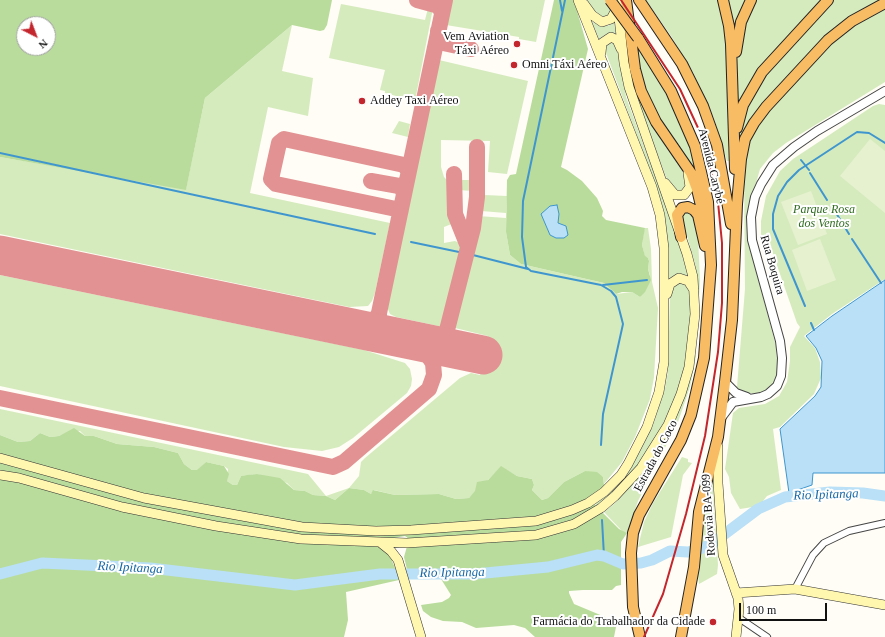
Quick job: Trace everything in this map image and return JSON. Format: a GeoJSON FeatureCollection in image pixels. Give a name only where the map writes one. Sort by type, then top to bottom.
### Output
{"type":"FeatureCollection","features":[{"type":"Feature","properties":{"kind":"highway"},"geometry":{"type":"LineString","coordinates":[[723,0],[730,34],[734,162],[737,204]]}},
{"type":"Feature","properties":{"kind":"highway"},"geometry":{"type":"LineString","coordinates":[[732,75],[741,22],[751,0]]}},
{"type":"Feature","properties":{"kind":"highway"},"geometry":{"type":"LineString","coordinates":[[734,162],[740,112],[755,83],[770,62],[828,0]]}},
{"type":"Feature","properties":{"kind":"highway","name":"Avenida Carybé"},"geometry":{"type":"LineString","coordinates":[[618,1],[638,38],[672,91],[690,132],[705,189],[709,214],[709,288]]}},
{"type":"Feature","properties":{"kind":"highway"},"geometry":{"type":"LineString","coordinates":[[618,1],[641,90],[656,122],[680,156],[696,184],[710,242]]}},
{"type":"Feature","properties":{"kind":"highway","name":"Avenida Carybé"},"geometry":{"type":"LineString","coordinates":[[642,4],[686,70],[703,106],[715,139],[729,205],[734,264]]}},
{"type":"Feature","properties":{"kind":"highway"},"geometry":{"type":"LineString","coordinates":[[681,637],[694,567],[695,540],[699,512],[718,437],[725,382],[732,320],[737,204],[742,150],[754,123],[766,107],[839,30],[864,14],[885,4]]}},
{"type":"Feature","properties":{"kind":"highway"},"geometry":{"type":"LineString","coordinates":[[681,237],[678,215],[682,208],[688,207],[696,212],[703,234],[709,288]]}},
{"type":"Feature","properties":{"kind":"highway","name":"Estrada do Coco"},"geometry":{"type":"LineString","coordinates":[[640,636],[633,607],[630,553],[633,533],[639,515],[681,440],[690,415],[704,358],[709,288]]}},
{"type":"Feature","properties":{"kind":"main road"},"geometry":{"type":"LineString","coordinates":[[0,458],[144,498],[302,527],[376,531],[536,521],[558,515],[588,503],[612,485],[628,464],[647,427],[659,392],[664,362],[664,248],[660,215],[652,187],[578,0]]}},
{"type":"Feature","properties":{"kind":"main road"},"geometry":{"type":"LineString","coordinates":[[582,0],[592,15],[602,22],[611,19],[616,13],[618,1]]}},
{"type":"Feature","properties":{"kind":"main road"},"geometry":{"type":"LineString","coordinates":[[0,475],[19,478],[122,507],[216,526],[302,539],[407,543],[536,535],[574,524],[601,508],[615,496],[651,454],[676,409],[689,366],[694,330],[695,296],[692,271],[629,87],[623,54],[618,1]]}},
{"type":"Feature","properties":{"kind":"main road"},"geometry":{"type":"LineString","coordinates":[[601,55],[602,42],[610,37],[619,42],[623,54]]}},
{"type":"Feature","properties":{"kind":"main road"},"geometry":{"type":"LineString","coordinates":[[659,173],[670,191],[675,195],[680,196],[686,192],[690,187],[689,179],[680,156]]}},
{"type":"Feature","properties":{"kind":"main road"},"geometry":{"type":"LineString","coordinates":[[664,306],[670,284],[676,279],[682,278],[688,281],[692,285],[695,296]]}},
{"type":"Feature","properties":{"kind":"main road","name":"Rodovia BA-099"},"geometry":{"type":"LineString","coordinates":[[718,437],[718,483],[723,555],[736,593],[739,609],[736,637]]}},
{"type":"Feature","properties":{"kind":"main road"},"geometry":{"type":"LineString","coordinates":[[381,543],[391,551],[399,562],[402,578],[421,637]]}},
{"type":"Feature","properties":{"kind":"main road"},"geometry":{"type":"LineString","coordinates":[[399,562],[407,543]]}},
{"type":"Feature","properties":{"kind":"main road"},"geometry":{"type":"LineString","coordinates":[[736,593],[795,589],[885,605]]}},
{"type":"Feature","properties":{"kind":"street","name":"Rua Boquira"},"geometry":{"type":"LineString","coordinates":[[720,420],[733,402],[764,396],[775,389],[780,380],[782,367],[780,341],[752,240],[751,217],[757,191],[766,175],[781,157],[817,131],[885,91]]}},
{"type":"Feature","properties":{"kind":"street"},"geometry":{"type":"LineString","coordinates":[[872,99],[885,98]]}},
{"type":"Feature","properties":{"kind":"street"},"geometry":{"type":"LineString","coordinates":[[725,382],[738,394],[754,398]]}},
{"type":"Feature","properties":{"kind":"street"},"geometry":{"type":"LineString","coordinates":[[795,589],[813,555],[824,543],[849,531],[885,523]]}},
{"type":"Feature","properties":{"kind":"street"},"geometry":{"type":"LineString","coordinates":[[738,618],[767,637]]}},
{"type":"Feature","properties":{"kind":"green space"},"geometry":{"type":"Polygon","coordinates":[[[0,0],[332,0],[327,25],[324,30],[320,31],[292,25],[205,98],[186,190],[0,157],[0,0]]]}},
{"type":"Feature","properties":{"kind":"green space"},"geometry":{"type":"Polygon","coordinates":[[[451,0],[545,0],[536,42],[519,39],[519,37],[446,25],[451,0]]]}},
{"type":"Feature","properties":{"kind":"green space"},"geometry":{"type":"Polygon","coordinates":[[[554,0],[574,0],[588,49],[561,167],[582,181],[597,198],[603,211],[602,216],[606,220],[645,228],[642,245],[645,256],[649,261],[648,269],[651,280],[645,292],[640,297],[632,292],[622,292],[616,294],[604,283],[521,264],[510,255],[506,232],[507,180],[510,175],[516,174],[554,0]]]}},
{"type":"Feature","properties":{"kind":"green space"},"geometry":{"type":"Polygon","coordinates":[[[587,0],[605,0],[612,10],[607,17],[601,16],[593,10],[587,0]]]}},
{"type":"Feature","properties":{"kind":"green space"},"geometry":{"type":"Polygon","coordinates":[[[646,0],[719,0],[727,29],[729,161],[727,161],[714,119],[693,72],[671,36],[646,0]]]}},
{"type":"Feature","properties":{"kind":"green space"},"geometry":{"type":"Polygon","coordinates":[[[726,0],[747,0],[734,32],[726,0]]]}},
{"type":"Feature","properties":{"kind":"green space"},"geometry":{"type":"Polygon","coordinates":[[[753,0],[823,0],[738,110],[737,61],[741,37],[753,0]]]}},
{"type":"Feature","properties":{"kind":"green space"},"geometry":{"type":"Polygon","coordinates":[[[833,0],[885,0],[851,18],[742,138],[739,136],[743,114],[759,83],[833,0]]]}},
{"type":"Feature","properties":{"kind":"green space"},"geometry":{"type":"Polygon","coordinates":[[[341,4],[425,20],[428,8],[433,8],[415,101],[385,93],[385,91],[380,90],[385,70],[329,58],[341,4]]]}},
{"type":"Feature","properties":{"kind":"green space"},"geometry":{"type":"Polygon","coordinates":[[[885,7],[885,82],[786,143],[773,153],[760,169],[749,208],[747,237],[776,346],[778,371],[773,386],[766,392],[758,394],[743,392],[737,387],[745,289],[744,166],[750,136],[758,123],[820,54],[851,26],[885,7]]]}},
{"type":"Feature","properties":{"kind":"green space"},"geometry":{"type":"Polygon","coordinates":[[[592,22],[608,26],[614,22],[616,34],[608,33],[599,39],[592,22]]]}},
{"type":"Feature","properties":{"kind":"green space"},"geometry":{"type":"Polygon","coordinates":[[[292,25],[282,71],[313,78],[308,116],[268,107],[250,193],[390,223],[375,293],[368,306],[349,307],[0,234],[0,157],[186,189],[205,98],[292,25]]]}},
{"type":"Feature","properties":{"kind":"green space"},"geometry":{"type":"Polygon","coordinates":[[[625,29],[638,96],[653,127],[682,170],[686,180],[685,187],[682,191],[677,191],[666,177],[640,108],[633,86],[625,29]]]}},
{"type":"Feature","properties":{"kind":"green space"},"geometry":{"type":"Polygon","coordinates":[[[609,43],[614,43],[618,49],[626,97],[680,244],[689,275],[677,275],[669,280],[668,249],[654,181],[606,53],[606,47],[609,43]]]}},
{"type":"Feature","properties":{"kind":"green space"},"geometry":{"type":"Polygon","coordinates":[[[637,45],[665,89],[686,136],[696,170],[694,170],[661,121],[650,99],[641,75],[637,45]]]}},
{"type":"Feature","properties":{"kind":"green space"},"geometry":{"type":"Polygon","coordinates":[[[439,60],[528,81],[507,174],[488,172],[490,141],[441,140],[441,167],[444,177],[447,180],[451,180],[451,214],[454,223],[444,227],[444,243],[455,241],[463,246],[443,327],[396,317],[390,314],[387,307],[439,60]]]}},
{"type":"Feature","properties":{"kind":"green space","name":"Parque Rosa dos Ventos"},"geometry":{"type":"Polygon","coordinates":[[[879,104],[885,105],[885,279],[832,314],[804,336],[815,348],[820,362],[821,378],[814,394],[780,427],[773,429],[781,490],[767,496],[759,506],[740,509],[731,493],[729,477],[725,469],[733,413],[739,408],[765,404],[779,396],[787,382],[790,347],[800,327],[797,323],[771,248],[761,235],[761,221],[766,196],[780,171],[793,159],[873,106],[879,104]]]}},
{"type":"Feature","properties":{"kind":"green space"},"geometry":{"type":"Polygon","coordinates":[[[399,121],[410,124],[408,137],[392,133],[399,121]]]}},
{"type":"Feature","properties":{"kind":"green space"},"geometry":{"type":"Polygon","coordinates":[[[870,139],[885,151],[885,213],[840,176],[870,139]]]}},
{"type":"Feature","properties":{"kind":"green space"},"geometry":{"type":"Polygon","coordinates":[[[457,180],[475,180],[474,191],[457,190],[457,180]]]}},
{"type":"Feature","properties":{"kind":"green space"},"geometry":{"type":"Polygon","coordinates":[[[811,191],[827,234],[798,245],[781,202],[811,191]]]}},
{"type":"Feature","properties":{"kind":"green space"},"geometry":{"type":"Polygon","coordinates":[[[484,195],[507,196],[506,213],[481,211],[484,195]]]}},
{"type":"Feature","properties":{"kind":"green space"},"geometry":{"type":"Polygon","coordinates":[[[687,212],[691,213],[693,217],[698,237],[700,280],[699,297],[695,264],[682,218],[682,215],[687,212]]]}},
{"type":"Feature","properties":{"kind":"green space"},"geometry":{"type":"Polygon","coordinates":[[[478,216],[506,218],[506,232],[510,255],[521,264],[604,283],[616,294],[632,292],[640,297],[650,275],[648,269],[649,261],[648,258],[645,257],[642,245],[645,228],[648,228],[651,249],[652,282],[658,308],[654,377],[650,399],[635,437],[622,462],[604,484],[603,477],[585,471],[564,482],[548,498],[542,500],[532,490],[534,485],[532,479],[517,476],[501,467],[469,498],[456,499],[439,494],[395,495],[374,490],[371,494],[364,490],[349,488],[359,476],[361,462],[365,458],[460,378],[471,373],[480,375],[488,336],[451,327],[469,249],[477,227],[478,216]]]}},
{"type":"Feature","properties":{"kind":"green space"},"geometry":{"type":"Polygon","coordinates":[[[820,239],[836,280],[807,291],[792,250],[820,239]]]}},
{"type":"Feature","properties":{"kind":"green space"},"geometry":{"type":"Polygon","coordinates":[[[0,275],[364,350],[405,363],[410,369],[412,379],[411,386],[407,393],[353,438],[339,447],[322,451],[284,447],[0,386],[0,275]]]}},
{"type":"Feature","properties":{"kind":"green space"},"geometry":{"type":"Polygon","coordinates":[[[683,282],[690,289],[692,309],[685,371],[667,421],[646,456],[623,483],[597,506],[595,504],[616,487],[630,470],[653,425],[665,388],[668,371],[670,295],[675,283],[683,282]]]}},
{"type":"Feature","properties":{"kind":"green space"},"geometry":{"type":"Polygon","coordinates":[[[695,355],[690,387],[678,422],[638,501],[627,533],[623,532],[604,512],[614,504],[643,471],[666,437],[674,420],[695,355]]]}},
{"type":"Feature","properties":{"kind":"green space"},"geometry":{"type":"Polygon","coordinates":[[[0,409],[308,474],[326,496],[313,495],[305,491],[294,490],[287,483],[257,474],[241,476],[237,485],[233,485],[227,481],[228,469],[224,466],[206,462],[197,471],[192,470],[184,464],[178,453],[154,447],[117,444],[94,436],[85,436],[80,431],[68,432],[59,436],[50,437],[40,433],[30,441],[18,442],[0,435],[0,409]]]}},
{"type":"Feature","properties":{"kind":"green space"},"geometry":{"type":"Polygon","coordinates":[[[74,428],[85,436],[94,436],[117,444],[154,447],[178,453],[184,464],[192,470],[197,470],[206,462],[224,466],[229,474],[227,481],[233,485],[237,485],[241,476],[257,474],[280,478],[294,490],[305,491],[313,495],[326,496],[335,500],[349,488],[364,490],[371,494],[373,490],[395,495],[439,494],[456,499],[469,498],[475,491],[477,482],[488,480],[501,466],[517,476],[532,479],[534,485],[532,490],[542,500],[548,498],[564,482],[585,471],[597,472],[603,477],[604,485],[590,500],[619,529],[627,533],[621,542],[621,585],[616,586],[612,590],[583,590],[569,591],[569,593],[574,604],[610,619],[616,627],[614,637],[535,637],[525,628],[514,625],[476,628],[462,622],[443,621],[431,617],[423,611],[421,605],[442,602],[451,595],[441,579],[434,577],[409,578],[404,557],[409,539],[405,536],[389,539],[392,561],[396,570],[399,572],[399,580],[346,592],[348,620],[344,637],[0,637],[0,435],[18,442],[30,441],[40,433],[50,437],[59,436],[74,428]]]}},
{"type":"Feature","properties":{"kind":"green space"},"geometry":{"type":"Polygon","coordinates":[[[682,457],[688,459],[688,462],[692,463],[683,475],[671,537],[638,547],[644,522],[653,503],[682,457]]]}},
{"type":"Feature","properties":{"kind":"green space"},"geometry":{"type":"Polygon","coordinates":[[[712,477],[718,565],[717,574],[699,584],[698,576],[705,513],[712,477]]]}},
{"type":"Feature","properties":{"kind":"green space"},"geometry":{"type":"Polygon","coordinates":[[[349,488],[335,500],[326,496],[349,488]]]}},
{"type":"Feature","properties":{"kind":"water"},"geometry":{"type":"Polygon","coordinates":[[[557,205],[559,214],[558,223],[566,226],[568,235],[564,238],[556,238],[550,235],[541,214],[550,206],[557,205]]]}},
{"type":"Feature","properties":{"kind":"water"},"geometry":{"type":"Polygon","coordinates":[[[885,280],[885,473],[813,473],[812,485],[789,493],[780,429],[815,396],[821,387],[822,361],[816,348],[806,336],[832,316],[885,280]]]}},
{"type":"Feature","properties":{"kind":"waterway"},"geometry":{"type":"LineString","coordinates":[[560,0],[562,11]]}},
{"type":"Feature","properties":{"kind":"waterway"},"geometry":{"type":"LineString","coordinates":[[565,0],[523,201],[522,237],[526,267],[531,271],[601,285],[611,291],[616,297],[623,324],[603,414],[601,445]]}},
{"type":"Feature","properties":{"kind":"waterway"},"geometry":{"type":"LineString","coordinates":[[805,306],[773,229],[773,214],[778,196],[787,182],[799,170],[857,132],[869,133],[885,143]]}},
{"type":"Feature","properties":{"kind":"waterway"},"geometry":{"type":"LineString","coordinates":[[0,153],[375,234]]}},
{"type":"Feature","properties":{"kind":"waterway"},"geometry":{"type":"LineString","coordinates":[[801,160],[809,170]]}},
{"type":"Feature","properties":{"kind":"waterway"},"geometry":{"type":"LineString","coordinates":[[810,173],[827,200]]}},
{"type":"Feature","properties":{"kind":"waterway"},"geometry":{"type":"LineString","coordinates":[[833,208],[849,234]]}},
{"type":"Feature","properties":{"kind":"waterway"},"geometry":{"type":"LineString","coordinates":[[852,239],[881,283]]}},
{"type":"Feature","properties":{"kind":"waterway"},"geometry":{"type":"LineString","coordinates":[[411,242],[459,252]]}},
{"type":"Feature","properties":{"kind":"waterway"},"geometry":{"type":"LineString","coordinates":[[469,254],[528,269]]}},
{"type":"Feature","properties":{"kind":"waterway"},"geometry":{"type":"LineString","coordinates":[[603,285],[647,280]]}},
{"type":"Feature","properties":{"kind":"waterway"},"geometry":{"type":"LineString","coordinates":[[811,323],[814,330]]}},
{"type":"Feature","properties":{"kind":"waterway","name":"Rio Ipitanga"},"geometry":{"type":"LineString","coordinates":[[0,574],[42,563],[150,568],[295,585],[380,574],[475,574],[548,567],[597,555],[604,556],[623,564],[641,563],[652,560],[670,551],[688,552],[703,548],[714,542],[758,509],[785,497],[830,492],[863,493],[885,496]]}},
{"type":"Feature","properties":{"kind":"waterway"},"geometry":{"type":"LineString","coordinates":[[602,520],[604,556]]}},
{"type":"Feature","properties":{"kind":"taxiway"},"geometry":{"type":"LineString","coordinates":[[417,0],[439,6],[442,13]]}},
{"type":"Feature","properties":{"kind":"taxiway"},"geometry":{"type":"LineString","coordinates":[[392,337],[385,333],[379,325],[379,313],[445,0]]}},
{"type":"Feature","properties":{"kind":"taxiway"},"geometry":{"type":"LineString","coordinates":[[438,31],[438,38],[443,43],[471,49]]}},
{"type":"Feature","properties":{"kind":"taxiway"},"geometry":{"type":"LineString","coordinates":[[399,214],[396,209],[276,184],[271,179],[279,143],[284,139],[404,165],[408,170]]}},
{"type":"Feature","properties":{"kind":"taxiway"},"geometry":{"type":"LineString","coordinates":[[438,346],[443,345],[473,228],[477,197],[477,147]]}},
{"type":"Feature","properties":{"kind":"taxiway"},"geometry":{"type":"LineString","coordinates":[[454,174],[455,214],[467,244]]}},
{"type":"Feature","properties":{"kind":"taxiway"},"geometry":{"type":"LineString","coordinates":[[371,181],[399,186],[404,192]]}},
{"type":"Feature","properties":{"kind":"taxiway"},"geometry":{"type":"LineString","coordinates":[[359,330],[367,330],[372,326],[379,313]]}},
{"type":"Feature","properties":{"kind":"taxiway"},"geometry":{"type":"LineString","coordinates":[[0,398],[333,467],[344,462],[429,389],[434,375],[433,363],[423,348],[408,341]]}},
{"type":"Feature","properties":{"kind":"runway"},"geometry":{"type":"LineString","coordinates":[[0,255],[483,355]]}},
{"type":"Feature","properties":{"kind":"railway"},"geometry":{"type":"LineString","coordinates":[[621,0],[680,89],[699,130],[717,192],[722,243],[722,303],[718,352],[705,436],[686,514],[663,594],[644,637]]}},
{"type":"Feature","properties":{"kind":"place","name":"Vem Aviation Táxi Aéreo"},"geometry":{"type":"Point","coordinates":[517,44]}},
{"type":"Feature","properties":{"kind":"place","name":"Omni Táxi Aéreo"},"geometry":{"type":"Point","coordinates":[514,65]}},
{"type":"Feature","properties":{"kind":"place","name":"Addey Taxi Aéreo"},"geometry":{"type":"Point","coordinates":[362,101]}},
{"type":"Feature","properties":{"kind":"place","name":"Farmácia do Trabalhador da Cidade"},"geometry":{"type":"Point","coordinates":[713,622]}}]}
